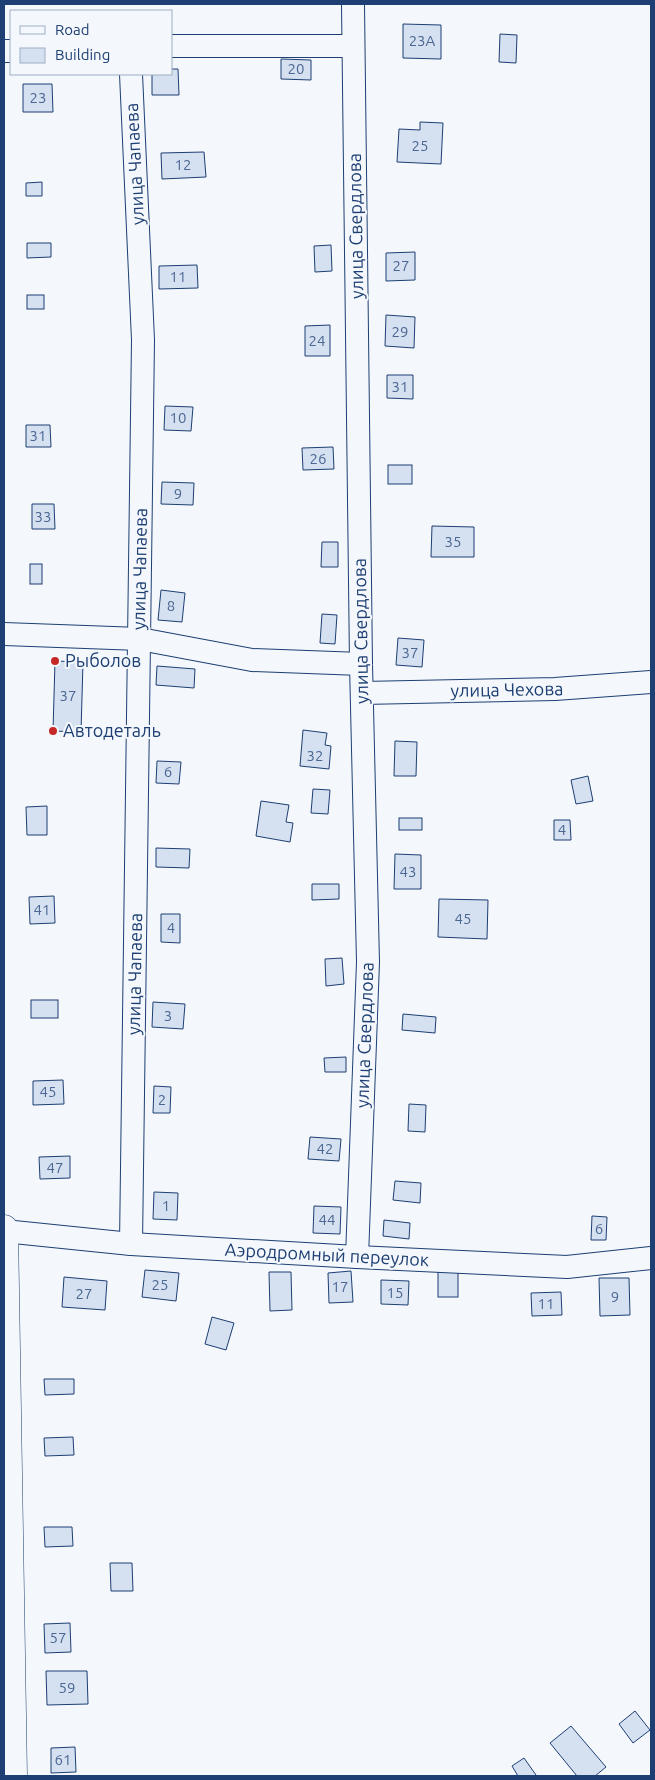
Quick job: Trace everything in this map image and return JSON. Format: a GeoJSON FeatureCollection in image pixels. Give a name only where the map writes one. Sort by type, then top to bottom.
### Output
{"type":"FeatureCollection","features":[{"type":"Feature","properties":{"kind":"main road"},"geometry":{"type":"LineString","coordinates":[[4,1230],[13,1776]]}},
{"type":"Feature","properties":{"kind":"street","name":"улица Свердлова"},"geometry":{"type":"LineString","coordinates":[[353,4],[361,664],[368,962],[357,1257]]}},
{"type":"Feature","properties":{"kind":"street"},"geometry":{"type":"LineString","coordinates":[[172,46],[354,46]]}},
{"type":"Feature","properties":{"kind":"street","name":"улица Чапаева"},"geometry":{"type":"LineString","coordinates":[[131,75],[143,340],[131,1244]]}},
{"type":"Feature","properties":{"kind":"street"},"geometry":{"type":"LineString","coordinates":[[4,634],[140,639],[252,660],[361,664]]}},
{"type":"Feature","properties":{"kind":"street","name":"улица Чехова"},"geometry":{"type":"LineString","coordinates":[[362,693],[555,689],[651,682]]}},
{"type":"Feature","properties":{"kind":"street","name":"Аэродромный переулок"},"geometry":{"type":"LineString","coordinates":[[4,1230],[131,1244],[567,1267],[651,1258]]}},
{"type":"Feature","properties":{"kind":"building"},"geometry":{"type":"Polygon","coordinates":[[[403,24],[441,25],[441,59],[403,58],[403,24]]]}},
{"type":"Feature","properties":{"kind":"building"},"geometry":{"type":"Polygon","coordinates":[[[500,34],[517,35],[516,63],[499,62],[500,34]]]}},
{"type":"Feature","properties":{"kind":"building"},"geometry":{"type":"Polygon","coordinates":[[[281,59],[311,60],[311,80],[281,79],[281,59]]]}},
{"type":"Feature","properties":{"kind":"building"},"geometry":{"type":"Polygon","coordinates":[[[172,69],[178,69],[179,95],[152,95],[152,75],[172,75],[172,69]]]}},
{"type":"Feature","properties":{"kind":"building"},"geometry":{"type":"Polygon","coordinates":[[[23,84],[52,84],[53,112],[23,112],[23,84]]]}},
{"type":"Feature","properties":{"kind":"building"},"geometry":{"type":"Polygon","coordinates":[[[420,122],[443,123],[441,164],[397,162],[399,129],[420,130],[420,122]]]}},
{"type":"Feature","properties":{"kind":"building"},"geometry":{"type":"Polygon","coordinates":[[[204,152],[206,177],[162,179],[161,153],[204,152]]]}},
{"type":"Feature","properties":{"kind":"building"},"geometry":{"type":"Polygon","coordinates":[[[42,182],[42,196],[26,196],[26,183],[42,182]]]}},
{"type":"Feature","properties":{"kind":"building"},"geometry":{"type":"Polygon","coordinates":[[[27,243],[51,243],[51,257],[27,258],[27,243]]]}},
{"type":"Feature","properties":{"kind":"building"},"geometry":{"type":"Polygon","coordinates":[[[331,245],[332,271],[315,272],[314,246],[331,245]]]}},
{"type":"Feature","properties":{"kind":"building"},"geometry":{"type":"Polygon","coordinates":[[[415,252],[415,280],[386,281],[386,253],[415,252]]]}},
{"type":"Feature","properties":{"kind":"building"},"geometry":{"type":"Polygon","coordinates":[[[197,265],[198,288],[159,289],[159,266],[197,265]]]}},
{"type":"Feature","properties":{"kind":"building"},"geometry":{"type":"Polygon","coordinates":[[[27,295],[44,295],[44,309],[27,309],[27,295]]]}},
{"type":"Feature","properties":{"kind":"building"},"geometry":{"type":"Polygon","coordinates":[[[386,315],[415,317],[414,348],[385,346],[386,315]]]}},
{"type":"Feature","properties":{"kind":"building"},"geometry":{"type":"Polygon","coordinates":[[[330,325],[330,356],[305,356],[305,326],[330,325]]]}},
{"type":"Feature","properties":{"kind":"building"},"geometry":{"type":"Polygon","coordinates":[[[387,375],[413,375],[413,399],[387,398],[387,375]]]}},
{"type":"Feature","properties":{"kind":"building"},"geometry":{"type":"Polygon","coordinates":[[[165,406],[193,407],[191,431],[164,430],[165,406]]]}},
{"type":"Feature","properties":{"kind":"building"},"geometry":{"type":"Polygon","coordinates":[[[26,425],[50,425],[51,447],[26,447],[26,425]]]}},
{"type":"Feature","properties":{"kind":"building"},"geometry":{"type":"Polygon","coordinates":[[[333,447],[334,469],[303,470],[302,448],[333,447]]]}},
{"type":"Feature","properties":{"kind":"building"},"geometry":{"type":"Polygon","coordinates":[[[388,465],[412,465],[412,484],[388,484],[388,465]]]}},
{"type":"Feature","properties":{"kind":"building"},"geometry":{"type":"Polygon","coordinates":[[[162,482],[194,483],[193,505],[161,504],[162,482]]]}},
{"type":"Feature","properties":{"kind":"building"},"geometry":{"type":"Polygon","coordinates":[[[32,504],[54,504],[55,529],[32,529],[32,504]]]}},
{"type":"Feature","properties":{"kind":"building"},"geometry":{"type":"Polygon","coordinates":[[[432,526],[474,527],[474,557],[431,557],[432,526]]]}},
{"type":"Feature","properties":{"kind":"building"},"geometry":{"type":"Polygon","coordinates":[[[322,542],[338,542],[338,567],[321,567],[322,542]]]}},
{"type":"Feature","properties":{"kind":"building"},"geometry":{"type":"Polygon","coordinates":[[[30,564],[42,564],[42,584],[30,584],[30,564]]]}},
{"type":"Feature","properties":{"kind":"building"},"geometry":{"type":"Polygon","coordinates":[[[161,590],[185,593],[182,622],[158,620],[161,590]]]}},
{"type":"Feature","properties":{"kind":"building"},"geometry":{"type":"Polygon","coordinates":[[[322,614],[337,615],[335,644],[320,643],[322,614]]]}},
{"type":"Feature","properties":{"kind":"building"},"geometry":{"type":"Polygon","coordinates":[[[398,638],[424,640],[422,667],[396,665],[398,638]]]}},
{"type":"Feature","properties":{"kind":"building"},"geometry":{"type":"Polygon","coordinates":[[[55,661],[83,662],[81,732],[53,731],[55,661]]]}},
{"type":"Feature","properties":{"kind":"building"},"geometry":{"type":"Polygon","coordinates":[[[157,666],[195,669],[194,688],[156,685],[157,666]]]}},
{"type":"Feature","properties":{"kind":"building"},"geometry":{"type":"Polygon","coordinates":[[[303,730],[327,733],[325,745],[331,746],[329,769],[300,766],[303,730]]]}},
{"type":"Feature","properties":{"kind":"building"},"geometry":{"type":"Polygon","coordinates":[[[395,741],[417,742],[416,776],[394,776],[395,741]]]}},
{"type":"Feature","properties":{"kind":"building"},"geometry":{"type":"Polygon","coordinates":[[[157,761],[181,762],[179,784],[156,783],[157,761]]]}},
{"type":"Feature","properties":{"kind":"building"},"geometry":{"type":"Polygon","coordinates":[[[588,776],[593,801],[576,804],[571,780],[588,776]]]}},
{"type":"Feature","properties":{"kind":"building"},"geometry":{"type":"Polygon","coordinates":[[[313,789],[330,790],[328,814],[311,813],[313,789]]]}},
{"type":"Feature","properties":{"kind":"building"},"geometry":{"type":"Polygon","coordinates":[[[261,801],[289,805],[286,822],[293,823],[290,842],[256,836],[261,801]]]}},
{"type":"Feature","properties":{"kind":"building"},"geometry":{"type":"Polygon","coordinates":[[[47,806],[47,835],[27,835],[26,807],[47,806]]]}},
{"type":"Feature","properties":{"kind":"building"},"geometry":{"type":"Polygon","coordinates":[[[399,818],[422,818],[422,830],[399,830],[399,818]]]}},
{"type":"Feature","properties":{"kind":"building"},"geometry":{"type":"Polygon","coordinates":[[[554,820],[570,820],[571,840],[554,840],[554,820]]]}},
{"type":"Feature","properties":{"kind":"building"},"geometry":{"type":"Polygon","coordinates":[[[156,848],[190,849],[189,868],[156,867],[156,848]]]}},
{"type":"Feature","properties":{"kind":"building"},"geometry":{"type":"Polygon","coordinates":[[[395,854],[421,855],[421,889],[394,889],[395,854]]]}},
{"type":"Feature","properties":{"kind":"building"},"geometry":{"type":"Polygon","coordinates":[[[312,884],[339,884],[339,899],[312,900],[312,884]]]}},
{"type":"Feature","properties":{"kind":"building"},"geometry":{"type":"Polygon","coordinates":[[[54,896],[55,923],[30,924],[29,897],[54,896]]]}},
{"type":"Feature","properties":{"kind":"building"},"geometry":{"type":"Polygon","coordinates":[[[439,899],[488,900],[487,939],[438,937],[439,899]]]}},
{"type":"Feature","properties":{"kind":"building"},"geometry":{"type":"Polygon","coordinates":[[[161,914],[180,914],[180,943],[161,942],[161,914]]]}},
{"type":"Feature","properties":{"kind":"building"},"geometry":{"type":"Polygon","coordinates":[[[342,958],[344,984],[326,986],[325,959],[342,958]]]}},
{"type":"Feature","properties":{"kind":"building"},"geometry":{"type":"Polygon","coordinates":[[[31,1000],[58,1000],[58,1018],[31,1018],[31,1000]]]}},
{"type":"Feature","properties":{"kind":"building"},"geometry":{"type":"Polygon","coordinates":[[[153,1002],[185,1004],[183,1029],[152,1027],[153,1002]]]}},
{"type":"Feature","properties":{"kind":"building"},"geometry":{"type":"Polygon","coordinates":[[[403,1014],[436,1017],[435,1033],[402,1030],[403,1014]]]}},
{"type":"Feature","properties":{"kind":"building"},"geometry":{"type":"Polygon","coordinates":[[[346,1057],[346,1072],[325,1072],[324,1058],[346,1057]]]}},
{"type":"Feature","properties":{"kind":"building"},"geometry":{"type":"Polygon","coordinates":[[[63,1080],[64,1104],[33,1105],[33,1081],[63,1080]]]}},
{"type":"Feature","properties":{"kind":"building"},"geometry":{"type":"Polygon","coordinates":[[[154,1086],[171,1087],[170,1113],[153,1113],[154,1086]]]}},
{"type":"Feature","properties":{"kind":"building"},"geometry":{"type":"Polygon","coordinates":[[[409,1104],[426,1105],[425,1132],[408,1131],[409,1104]]]}},
{"type":"Feature","properties":{"kind":"building"},"geometry":{"type":"Polygon","coordinates":[[[310,1137],[341,1139],[339,1161],[308,1159],[310,1137]]]}},
{"type":"Feature","properties":{"kind":"building"},"geometry":{"type":"Polygon","coordinates":[[[70,1156],[70,1178],[40,1179],[39,1157],[70,1156]]]}},
{"type":"Feature","properties":{"kind":"building"},"geometry":{"type":"Polygon","coordinates":[[[395,1181],[421,1183],[420,1203],[393,1200],[395,1181]]]}},
{"type":"Feature","properties":{"kind":"building"},"geometry":{"type":"Polygon","coordinates":[[[154,1192],[178,1193],[177,1220],[153,1219],[154,1192]]]}},
{"type":"Feature","properties":{"kind":"building"},"geometry":{"type":"Polygon","coordinates":[[[314,1206],[341,1207],[340,1234],[313,1233],[314,1206]]]}},
{"type":"Feature","properties":{"kind":"building"},"geometry":{"type":"Polygon","coordinates":[[[592,1216],[607,1217],[606,1240],[591,1240],[592,1216]]]}},
{"type":"Feature","properties":{"kind":"building"},"geometry":{"type":"Polygon","coordinates":[[[384,1220],[410,1223],[409,1239],[383,1236],[384,1220]]]}},
{"type":"Feature","properties":{"kind":"building"},"geometry":{"type":"Polygon","coordinates":[[[145,1270],[179,1273],[176,1301],[142,1297],[145,1270]]]}},
{"type":"Feature","properties":{"kind":"building"},"geometry":{"type":"Polygon","coordinates":[[[351,1271],[353,1302],[329,1303],[328,1273],[351,1271]]]}},
{"type":"Feature","properties":{"kind":"building"},"geometry":{"type":"Polygon","coordinates":[[[269,1272],[291,1272],[292,1310],[270,1311],[269,1272]]]}},
{"type":"Feature","properties":{"kind":"building"},"geometry":{"type":"Polygon","coordinates":[[[438,1272],[458,1272],[458,1297],[438,1297],[438,1272]]]}},
{"type":"Feature","properties":{"kind":"building"},"geometry":{"type":"Polygon","coordinates":[[[64,1277],[107,1281],[105,1310],[62,1307],[64,1277]]]}},
{"type":"Feature","properties":{"kind":"building"},"geometry":{"type":"Polygon","coordinates":[[[599,1278],[629,1278],[630,1315],[600,1316],[599,1278]]]}},
{"type":"Feature","properties":{"kind":"building"},"geometry":{"type":"Polygon","coordinates":[[[381,1280],[409,1281],[408,1305],[381,1304],[381,1280]]]}},
{"type":"Feature","properties":{"kind":"building"},"geometry":{"type":"Polygon","coordinates":[[[561,1292],[562,1315],[532,1316],[531,1293],[561,1292]]]}},
{"type":"Feature","properties":{"kind":"building"},"geometry":{"type":"Polygon","coordinates":[[[212,1317],[234,1323],[226,1350],[205,1344],[212,1317]]]}},
{"type":"Feature","properties":{"kind":"building"},"geometry":{"type":"Polygon","coordinates":[[[44,1379],[74,1379],[74,1394],[45,1395],[44,1379]]]}},
{"type":"Feature","properties":{"kind":"building"},"geometry":{"type":"Polygon","coordinates":[[[73,1437],[74,1455],[45,1456],[44,1438],[73,1437]]]}},
{"type":"Feature","properties":{"kind":"building"},"geometry":{"type":"Polygon","coordinates":[[[44,1527],[72,1527],[73,1546],[45,1547],[44,1527]]]}},
{"type":"Feature","properties":{"kind":"building"},"geometry":{"type":"Polygon","coordinates":[[[110,1563],[132,1563],[133,1591],[111,1591],[110,1563]]]}},
{"type":"Feature","properties":{"kind":"building"},"geometry":{"type":"Polygon","coordinates":[[[70,1623],[71,1652],[45,1653],[44,1624],[70,1623]]]}},
{"type":"Feature","properties":{"kind":"building"},"geometry":{"type":"Polygon","coordinates":[[[46,1671],[87,1671],[88,1704],[47,1705],[46,1671]]]}},
{"type":"Feature","properties":{"kind":"building"},"geometry":{"type":"Polygon","coordinates":[[[635,1711],[650,1730],[633,1743],[619,1724],[635,1711]]]}},
{"type":"Feature","properties":{"kind":"building"},"geometry":{"type":"Polygon","coordinates":[[[571,1726],[606,1767],[595,1776],[577,1776],[550,1743],[571,1726]]]}},
{"type":"Feature","properties":{"kind":"building"},"geometry":{"type":"Polygon","coordinates":[[[75,1747],[76,1772],[51,1773],[51,1748],[75,1747]]]}},
{"type":"Feature","properties":{"kind":"building"},"geometry":{"type":"Polygon","coordinates":[[[524,1758],[536,1775],[518,1776],[512,1766],[524,1758]]]}},
{"type":"Feature","properties":{"kind":"place","name":"Рыболов"},"geometry":{"type":"Point","coordinates":[55,661]}},
{"type":"Feature","properties":{"kind":"place","name":"Автодеталь"},"geometry":{"type":"Point","coordinates":[53,731]}}]}
